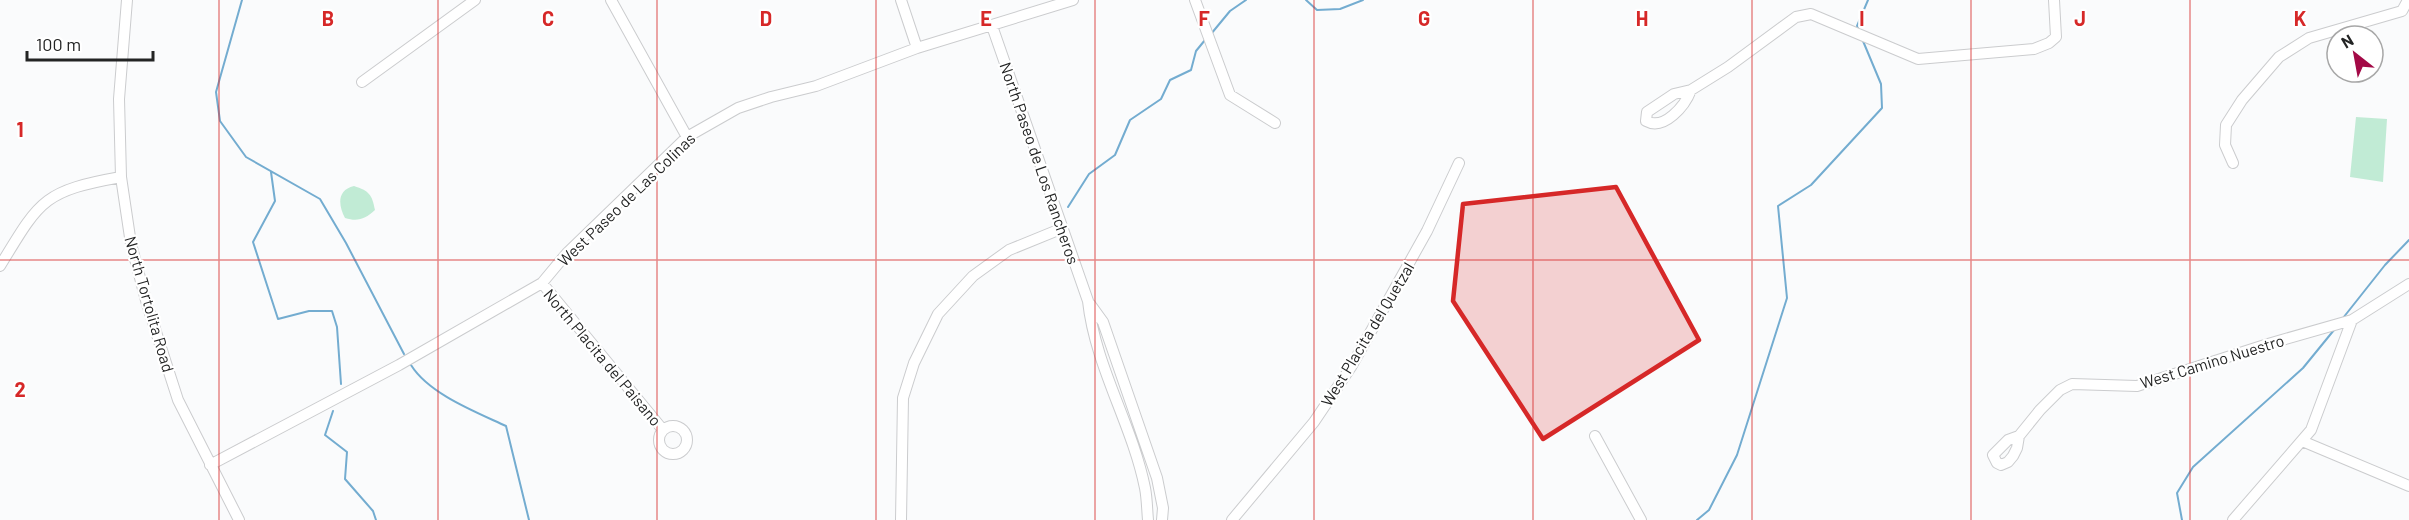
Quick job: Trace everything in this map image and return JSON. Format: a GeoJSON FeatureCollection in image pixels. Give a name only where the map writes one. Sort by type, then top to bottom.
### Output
{"type":"FeatureCollection","features":[{"type":"Feature","properties":{"kind":"street","name":"North Tortolita Road"},"geometry":{"type":"LineString","coordinates":[[128,0],[119,99],[121,177],[131,244],[147,304],[178,400],[239,520]]}},
{"type":"Feature","properties":{"kind":"street"},"geometry":{"type":"LineString","coordinates":[[362,82],[475,0]]}},
{"type":"Feature","properties":{"kind":"street"},"geometry":{"type":"LineString","coordinates":[[611,0],[687,137]]}},
{"type":"Feature","properties":{"kind":"street"},"geometry":{"type":"LineString","coordinates":[[901,0],[916,48]]}},
{"type":"Feature","properties":{"kind":"street","name":"West Paseo de Las Colinas"},"geometry":{"type":"LineString","coordinates":[[210,465],[399,365],[542,283],[567,253],[687,137],[738,108],[771,96],[816,86],[916,48],[1073,0]]}},
{"type":"Feature","properties":{"kind":"street"},"geometry":{"type":"LineString","coordinates":[[1195,0],[1230,95],[1275,123]]}},
{"type":"Feature","properties":{"kind":"street"},"geometry":{"type":"LineString","coordinates":[[1691,90],[1751,52],[1796,17],[1811,14],[1918,59],[2034,49],[2049,43],[2056,37],[2054,0]]}},
{"type":"Feature","properties":{"kind":"street"},"geometry":{"type":"LineString","coordinates":[[2234,163],[2225,145],[2226,125],[2242,100],[2279,57],[2309,38],[2402,11],[2408,0]]}},
{"type":"Feature","properties":{"kind":"street","name":"North Paseo de Los Rancheros"},"geometry":{"type":"LineString","coordinates":[[992,26],[1088,301],[1091,325],[1146,489],[1148,520]]}},
{"type":"Feature","properties":{"kind":"street","name":"West Placita del Quetzal"},"geometry":{"type":"LineString","coordinates":[[1232,520],[1314,422],[1351,367],[1427,231],[1459,163]]}},
{"type":"Feature","properties":{"kind":"street"},"geometry":{"type":"LineString","coordinates":[[0,266],[29,218],[51,196],[66,190],[121,177]]}},
{"type":"Feature","properties":{"kind":"street"},"geometry":{"type":"LineString","coordinates":[[901,520],[903,398],[914,363],[938,314],[973,276],[1009,250],[1063,228]]}},
{"type":"Feature","properties":{"kind":"street","name":"North Placita del Paisano"},"geometry":{"type":"LineString","coordinates":[[542,283],[663,430]]}},
{"type":"Feature","properties":{"kind":"street","name":"West Camino Nuestro"},"geometry":{"type":"LineString","coordinates":[[2019,436],[2060,390],[2073,384],[2137,386],[2352,320],[2409,284]]}},
{"type":"Feature","properties":{"kind":"street","name":"North Paseo de Los Rancheros"},"geometry":{"type":"LineString","coordinates":[[1088,301],[1103,322],[1157,478],[1163,508],[1162,520]]}},
{"type":"Feature","properties":{"kind":"street"},"geometry":{"type":"LineString","coordinates":[[2233,520],[2311,430],[2352,320]]}},
{"type":"Feature","properties":{"kind":"street"},"geometry":{"type":"LineString","coordinates":[[1595,436],[1641,520]]}},
{"type":"Feature","properties":{"kind":"street"},"geometry":{"type":"LineString","coordinates":[[2302,441],[2409,486]]}},
{"type":"Feature","properties":{"kind":"highlighted area"},"geometry":{"type":"Polygon","coordinates":[[[1616,187],[1699,340],[1543,439],[1453,301],[1463,204],[1616,187]]]}},
{"type":"Feature","properties":{"kind":"green space"},"geometry":{"type":"Polygon","coordinates":[[[2356,117],[2387,119],[2383,182],[2350,177],[2356,117]]]}},
{"type":"Feature","properties":{"kind":"green space"},"geometry":{"type":"Polygon","coordinates":[[[354,186],[369,194],[375,210],[365,218],[358,220],[345,218],[340,203],[344,191],[354,186]]]}},
{"type":"Feature","properties":{"kind":"waterway"},"geometry":{"type":"LineString","coordinates":[[242,0],[216,92],[220,121],[246,157],[320,199],[346,243],[404,354]]}},
{"type":"Feature","properties":{"kind":"waterway"},"geometry":{"type":"LineString","coordinates":[[1211,34],[1230,11],[1246,0]]}},
{"type":"Feature","properties":{"kind":"waterway"},"geometry":{"type":"LineString","coordinates":[[1306,0],[1317,10],[1340,9],[1363,0]]}},
{"type":"Feature","properties":{"kind":"waterway"},"geometry":{"type":"LineString","coordinates":[[1859,30],[1857,26],[1868,0]]}},
{"type":"Feature","properties":{"kind":"waterway"},"geometry":{"type":"LineString","coordinates":[[1068,207],[1089,174],[1115,155],[1130,120],[1161,99],[1170,80],[1191,70],[1196,51],[1205,40]]}},
{"type":"Feature","properties":{"kind":"waterway"},"geometry":{"type":"LineString","coordinates":[[1697,520],[1709,510],[1737,455],[1787,298],[1778,206],[1811,185],[1882,108],[1881,84],[1863,41]]}},
{"type":"Feature","properties":{"kind":"waterway"},"geometry":{"type":"LineString","coordinates":[[271,172],[275,201],[253,242],[278,319],[309,311],[332,311],[337,327],[341,384]]}},
{"type":"Feature","properties":{"kind":"waterway"},"geometry":{"type":"LineString","coordinates":[[2343,318],[2385,265],[2409,240]]}},
{"type":"Feature","properties":{"kind":"waterway"},"geometry":{"type":"LineString","coordinates":[[2182,520],[2177,493],[2193,467],[2303,368],[2334,330]]}},
{"type":"Feature","properties":{"kind":"waterway"},"geometry":{"type":"LineString","coordinates":[[411,365],[429,385],[441,393],[506,426],[529,520]]}},
{"type":"Feature","properties":{"kind":"waterway"},"geometry":{"type":"LineString","coordinates":[[333,411],[325,435],[347,452],[345,479],[373,511],[376,520]]}}]}
